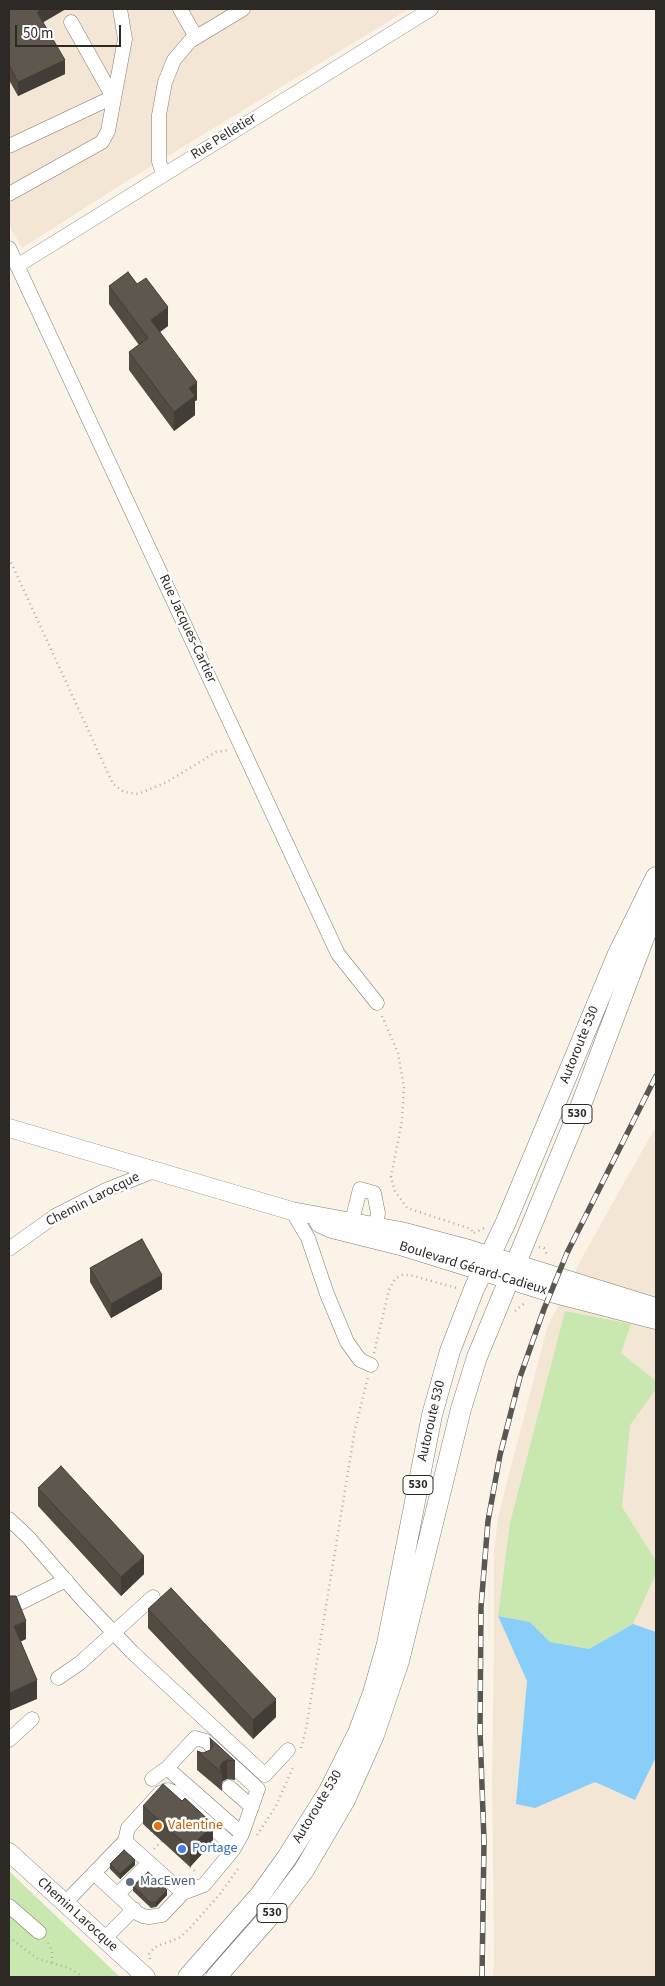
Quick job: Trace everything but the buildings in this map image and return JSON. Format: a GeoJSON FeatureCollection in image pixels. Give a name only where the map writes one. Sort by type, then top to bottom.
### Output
{"type":"FeatureCollection","features":[{"type":"Feature","properties":{"kind":"highway","name":"Autoroute 530"},"geometry":{"type":"LineString","coordinates":[[188,1977],[260,1895],[281,1868],[318,1810],[358,1733],[373,1693],[387,1644],[437,1391],[462,1320],[486,1263],[506,1222],[617,956],[656,877]]}},
{"type":"Feature","properties":{"kind":"highway","name":"Autoroute 530"},"geometry":{"type":"LineString","coordinates":[[222,1974],[289,1891],[314,1855],[352,1785],[374,1735],[399,1661],[467,1391],[483,1342],[581,1105],[656,906]]}},
{"type":"Feature","properties":{"kind":"main road","name":"Boulevard Gérard-Cadieux"},"geometry":{"type":"LineString","coordinates":[[9,1128],[292,1211],[376,1226],[513,1272],[656,1307]]}},
{"type":"Feature","properties":{"kind":"main road","name":"Boulevard Gérard-Cadieux"},"geometry":{"type":"LineString","coordinates":[[292,1211],[332,1229],[400,1246],[486,1263]]}},
{"type":"Feature","properties":{"kind":"main road","name":"Boulevard Gérard-Cadieux"},"geometry":{"type":"LineString","coordinates":[[513,1272],[551,1293],[656,1320]]}},
{"type":"Feature","properties":{"kind":"main road","name":"Chemin Larocque"},"geometry":{"type":"LineString","coordinates":[[9,1852],[104,1939],[148,1969]]}},
{"type":"Feature","properties":{"kind":"street"},"geometry":{"type":"LineString","coordinates":[[9,194],[102,142],[108,131],[113,97],[126,39],[120,9]]}},
{"type":"Feature","properties":{"kind":"street"},"geometry":{"type":"LineString","coordinates":[[180,9],[196,37]]}},
{"type":"Feature","properties":{"kind":"street"},"geometry":{"type":"LineString","coordinates":[[163,175],[159,161],[159,116],[165,82],[174,60],[190,41],[243,9]]}},
{"type":"Feature","properties":{"kind":"street","name":"Rue Pelletier"},"geometry":{"type":"LineString","coordinates":[[17,266],[431,9]]}},
{"type":"Feature","properties":{"kind":"street"},"geometry":{"type":"LineString","coordinates":[[71,22],[113,97]]}},
{"type":"Feature","properties":{"kind":"street"},"geometry":{"type":"LineString","coordinates":[[9,146],[113,97]]}},
{"type":"Feature","properties":{"kind":"street","name":"Rue Jacques-Cartier"},"geometry":{"type":"LineString","coordinates":[[9,248],[338,954],[377,1003]]}},
{"type":"Feature","properties":{"kind":"street","name":"Chemin Larocque"},"geometry":{"type":"LineString","coordinates":[[9,1249],[55,1216],[106,1190],[154,1171]]}},
{"type":"Feature","properties":{"kind":"street"},"geometry":{"type":"LineString","coordinates":[[352,1221],[360,1189],[374,1193],[378,1213],[376,1226]]}},
{"type":"Feature","properties":{"kind":"street"},"geometry":{"type":"LineString","coordinates":[[292,1211],[308,1238],[327,1294],[347,1342],[360,1360],[371,1365]]}},
{"type":"Feature","properties":{"kind":"street"},"geometry":{"type":"LineString","coordinates":[[9,1519],[28,1537],[115,1633],[160,1678],[265,1775],[295,1754]]}},
{"type":"Feature","properties":{"kind":"street"},"geometry":{"type":"LineString","coordinates":[[12,1607],[66,1580]]}},
{"type":"Feature","properties":{"kind":"street"},"geometry":{"type":"LineString","coordinates":[[58,1678],[80,1663],[153,1597]]}},
{"type":"Feature","properties":{"kind":"street"},"geometry":{"type":"LineString","coordinates":[[9,1740],[32,1719]]}},
{"type":"Feature","properties":{"kind":"street"},"geometry":{"type":"LineString","coordinates":[[94,1873],[143,1916],[162,1915],[182,1894],[204,1885],[234,1847],[242,1834],[258,1789],[206,1741],[195,1738],[167,1768],[152,1779]]}},
{"type":"Feature","properties":{"kind":"street"},"geometry":{"type":"LineString","coordinates":[[186,1748],[199,1758]]}},
{"type":"Feature","properties":{"kind":"street"},"geometry":{"type":"LineString","coordinates":[[167,1768],[242,1834]]}},
{"type":"Feature","properties":{"kind":"street"},"geometry":{"type":"LineString","coordinates":[[229,1787],[252,1807]]}},
{"type":"Feature","properties":{"kind":"street"},"geometry":{"type":"LineString","coordinates":[[64,1904],[125,1841],[128,1828],[160,1793],[168,1790],[173,1792],[234,1847]]}},
{"type":"Feature","properties":{"kind":"street"},"geometry":{"type":"LineString","coordinates":[[125,1841],[182,1894]]}},
{"type":"Feature","properties":{"kind":"street"},"geometry":{"type":"LineString","coordinates":[[118,1894],[149,1863]]}},
{"type":"Feature","properties":{"kind":"street"},"geometry":{"type":"LineString","coordinates":[[9,1906],[38,1932]]}},
{"type":"Feature","properties":{"kind":"street"},"geometry":{"type":"LineString","coordinates":[[104,1939],[134,1909]]}},
{"type":"Feature","properties":{"kind":"path"},"geometry":{"type":"LineString","coordinates":[[9,558],[113,784],[124,792],[138,794],[167,782],[216,752],[242,748]]}},
{"type":"Feature","properties":{"kind":"path"},"geometry":{"type":"LineString","coordinates":[[383,1018],[398,1053],[404,1087],[402,1121],[391,1177],[395,1191],[406,1208],[471,1229],[473,1234],[483,1228]]}},
{"type":"Feature","properties":{"kind":"path"},"geometry":{"type":"LineString","coordinates":[[256,1836],[276,1806],[295,1754],[304,1738],[354,1429],[389,1290],[395,1280],[410,1274],[458,1289]]}},
{"type":"Feature","properties":{"kind":"path"},"geometry":{"type":"LineString","coordinates":[[146,1826],[168,1847]]}},
{"type":"Feature","properties":{"kind":"path"},"geometry":{"type":"LineString","coordinates":[[190,1867],[196,1861]]}},
{"type":"Feature","properties":{"kind":"path"},"geometry":{"type":"LineString","coordinates":[[185,1862],[200,1876]]}},
{"type":"Feature","properties":{"kind":"path"},"geometry":{"type":"LineString","coordinates":[[148,1969],[149,1954],[156,1947],[179,1938],[228,1884],[242,1862]]}},
{"type":"Feature","properties":{"kind":"path"},"geometry":{"type":"LineString","coordinates":[[38,1932],[50,1947],[52,1963]]}},
{"type":"Feature","properties":{"kind":"path"},"geometry":{"type":"LineString","coordinates":[[9,1937],[38,1959],[74,1970],[83,1977]]}},
{"type":"Feature","properties":{"kind":"shaded area"},"geometry":{"type":"Polygon","coordinates":[[[9,9],[409,9],[135,176],[22,248],[9,225],[9,9]]]}},
{"type":"Feature","properties":{"kind":"shaded area"},"geometry":{"type":"Polygon","coordinates":[[[656,1126],[656,1977],[493,1977],[494,1551],[498,1517],[547,1328],[583,1256],[656,1126]]]}},
{"type":"Feature","properties":{"kind":"green space"},"geometry":{"type":"Polygon","coordinates":[[[565,1311],[631,1324],[621,1353],[656,1381],[656,1389],[630,1425],[622,1507],[656,1561],[656,1574],[633,1624],[589,1649],[550,1642],[530,1622],[498,1616],[510,1523],[565,1311]]]}},
{"type":"Feature","properties":{"kind":"green space"},"geometry":{"type":"Polygon","coordinates":[[[9,1871],[120,1977],[9,1977],[9,1871]]]}},
{"type":"Feature","properties":{"kind":"water"},"geometry":{"type":"Polygon","coordinates":[[[498,1616],[530,1622],[550,1642],[589,1649],[633,1624],[656,1632],[656,1757],[635,1800],[595,1782],[535,1808],[516,1804],[527,1681],[498,1616]]]}},
{"type":"Feature","properties":{"kind":"railway"},"geometry":{"type":"LineString","coordinates":[[482,1977],[484,1841],[480,1731],[481,1607],[488,1521],[500,1455],[520,1377],[544,1309],[567,1253],[656,1076]]}},
{"type":"Feature","properties":{"kind":"place","name":"Valentine"},"geometry":{"type":"Point","coordinates":[158,1826]}},
{"type":"Feature","properties":{"kind":"place","name":"Portage"},"geometry":{"type":"Point","coordinates":[182,1849]}},
{"type":"Feature","properties":{"kind":"place","name":"MacEwen"},"geometry":{"type":"Point","coordinates":[130,1882]}}]}
